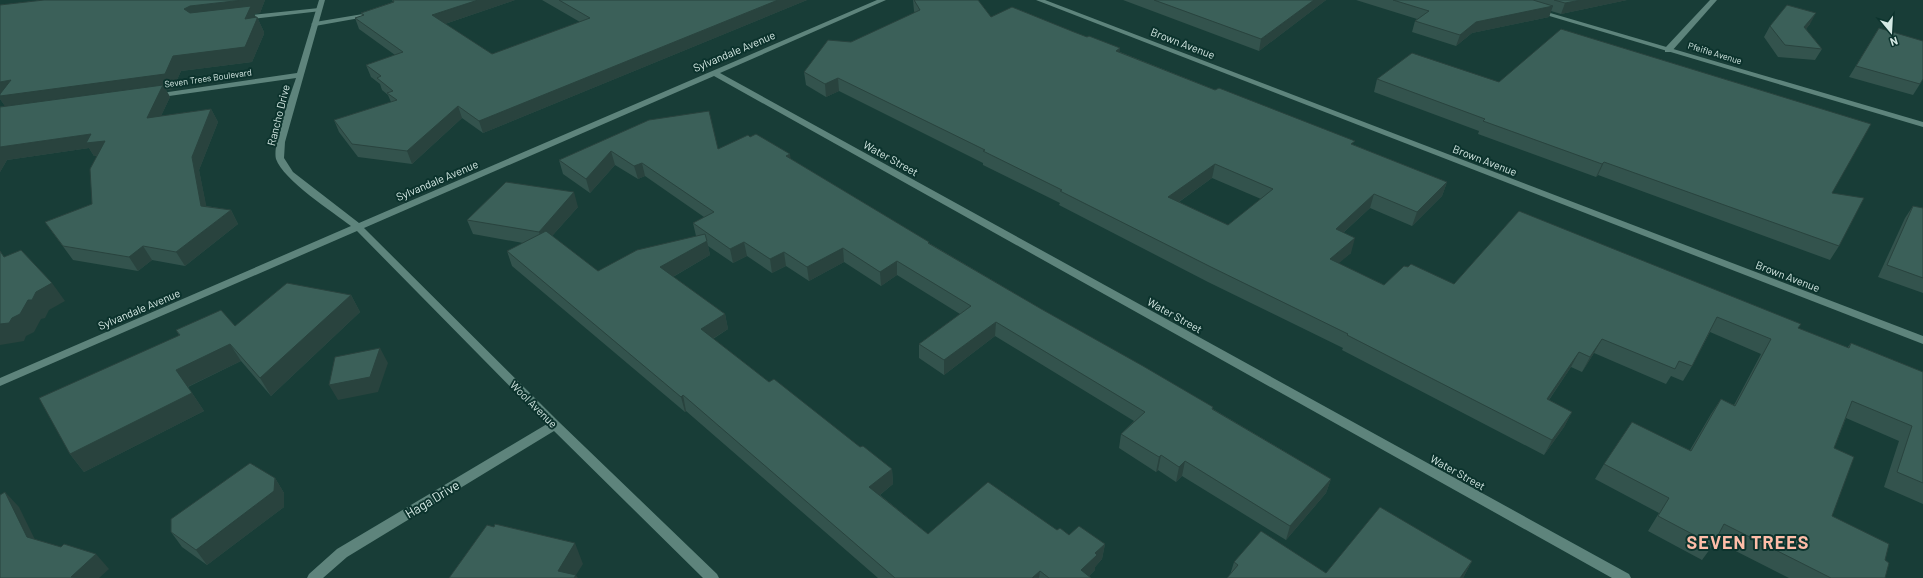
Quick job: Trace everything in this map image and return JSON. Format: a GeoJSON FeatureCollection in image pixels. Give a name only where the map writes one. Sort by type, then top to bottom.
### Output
{"type":"FeatureCollection","features":[{"type":"Feature","properties":{"kind":"street","name":"Rancho Drive"},"geometry":{"type":"LineString","coordinates":[[322,0],[281,142],[280,158],[290,174],[358,227]]}},
{"type":"Feature","properties":{"kind":"street","name":"Sylvandale Avenue"},"geometry":{"type":"LineString","coordinates":[[0,382],[883,0]]}},
{"type":"Feature","properties":{"kind":"street","name":"Brown Avenue"},"geometry":{"type":"LineString","coordinates":[[1039,0],[1923,340]]}},
{"type":"Feature","properties":{"kind":"street"},"geometry":{"type":"LineString","coordinates":[[1668,50],[1714,0]]}},
{"type":"Feature","properties":{"kind":"street","name":"Pfeifle Avenue"},"geometry":{"type":"LineString","coordinates":[[1532,9],[1923,125]]}},
{"type":"Feature","properties":{"kind":"street"},"geometry":{"type":"LineString","coordinates":[[234,19],[319,10]]}},
{"type":"Feature","properties":{"kind":"street"},"geometry":{"type":"LineString","coordinates":[[315,24],[376,13]]}},
{"type":"Feature","properties":{"kind":"street","name":"Water Street"},"geometry":{"type":"LineString","coordinates":[[714,73],[1624,578]]}},
{"type":"Feature","properties":{"kind":"street","name":"Seven Trees Boulevard"},"geometry":{"type":"LineString","coordinates":[[149,97],[300,75]]}},
{"type":"Feature","properties":{"kind":"street","name":"Wool Avenue"},"geometry":{"type":"LineString","coordinates":[[358,227],[555,426],[712,578]]}},
{"type":"Feature","properties":{"kind":"street","name":"Haga Drive"},"geometry":{"type":"LineString","coordinates":[[314,578],[342,553],[555,426]]}},
{"type":"Feature","properties":{"kind":"building"},"geometry":{"type":"Polygon","coordinates":[[[44,0],[243,0],[190,6],[184,9],[190,13],[251,6],[245,19],[257,17],[257,19],[245,47],[173,56],[165,74],[0,96],[11,80],[0,82],[0,5],[44,0]]]}},
{"type":"Feature","properties":{"kind":"building"},"geometry":{"type":"Polygon","coordinates":[[[393,0],[478,0],[432,15],[492,54],[590,18],[559,0],[778,0],[479,121],[458,106],[407,151],[352,144],[334,120],[397,100],[387,93],[393,91],[377,78],[381,76],[366,65],[403,52],[355,18],[364,15],[361,13],[394,2],[393,0]]]}},
{"type":"Feature","properties":{"kind":"building"},"geometry":{"type":"Polygon","coordinates":[[[914,0],[978,0],[991,17],[1012,7],[1087,37],[1089,36],[1120,48],[1116,51],[1215,90],[1219,88],[1355,141],[1351,144],[1447,182],[1417,212],[1374,194],[1336,229],[1355,238],[1330,259],[1384,285],[1404,266],[1408,267],[1411,264],[1454,284],[1519,211],[1801,324],[1798,328],[1849,348],[1851,343],[1923,372],[1923,483],[1897,472],[1912,426],[1852,401],[1834,448],[1854,457],[1832,516],[1889,544],[1885,560],[1889,563],[1885,578],[1831,578],[1724,524],[1713,545],[1658,516],[1669,498],[1604,464],[1632,422],[1691,451],[1721,399],[1735,406],[1771,339],[1717,317],[1692,366],[1679,361],[1675,369],[1602,339],[1590,357],[1579,352],[1547,399],[1572,412],[1552,440],[1347,335],[1348,334],[1060,191],[1062,190],[983,151],[985,150],[838,78],[825,84],[804,72],[828,40],[851,42],[920,10],[914,0]],[[1215,164],[1168,197],[1228,225],[1273,189],[1215,164]]]}},
{"type":"Feature","properties":{"kind":"building"},"geometry":{"type":"Polygon","coordinates":[[[1154,0],[1314,0],[1261,39],[1154,0]]]}},
{"type":"Feature","properties":{"kind":"building"},"geometry":{"type":"Polygon","coordinates":[[[1393,0],[1533,0],[1553,6],[1476,22],[1460,35],[1415,21],[1429,11],[1393,0]]]}},
{"type":"Feature","properties":{"kind":"building"},"geometry":{"type":"Polygon","coordinates":[[[1554,0],[1581,0],[1565,3],[1554,0]]]}},
{"type":"Feature","properties":{"kind":"building"},"geometry":{"type":"Polygon","coordinates":[[[1787,5],[1816,13],[1804,27],[1822,49],[1785,45],[1770,26],[1787,5]]]}},
{"type":"Feature","properties":{"kind":"building"},"geometry":{"type":"Polygon","coordinates":[[[1879,28],[1923,41],[1923,79],[1920,84],[1856,66],[1879,28]]]}},
{"type":"Feature","properties":{"kind":"building"},"geometry":{"type":"Polygon","coordinates":[[[1561,29],[1871,124],[1832,193],[1864,198],[1839,246],[1604,162],[1602,164],[1483,121],[1485,119],[1377,79],[1412,53],[1499,82],[1561,29]]]}},
{"type":"Feature","properties":{"kind":"building"},"geometry":{"type":"Polygon","coordinates":[[[163,85],[147,118],[211,109],[192,157],[201,206],[231,210],[176,252],[143,246],[129,257],[63,246],[45,222],[92,204],[90,169],[105,141],[86,143],[91,134],[0,147],[0,107],[163,85]]]}},
{"type":"Feature","properties":{"kind":"building"},"geometry":{"type":"Polygon","coordinates":[[[709,111],[718,149],[748,135],[750,137],[756,134],[790,154],[786,156],[929,242],[928,243],[1143,366],[1213,407],[1212,409],[1331,479],[1290,526],[1185,461],[1179,467],[1161,455],[1159,457],[1121,434],[1145,412],[996,322],[944,360],[919,344],[971,306],[897,261],[880,272],[843,248],[807,267],[784,252],[770,259],[744,242],[730,249],[693,223],[714,212],[642,163],[634,166],[611,151],[586,179],[559,160],[649,120],[709,111]]]}},
{"type":"Feature","properties":{"kind":"building"},"geometry":{"type":"Polygon","coordinates":[[[506,182],[574,192],[539,232],[467,220],[506,182]]]}},
{"type":"Feature","properties":{"kind":"building"},"geometry":{"type":"Polygon","coordinates":[[[1913,206],[1923,208],[1923,278],[1887,265],[1913,206]]]}},
{"type":"Feature","properties":{"kind":"building"},"geometry":{"type":"Polygon","coordinates":[[[546,231],[598,271],[637,250],[705,234],[707,241],[660,267],[725,314],[701,329],[769,382],[774,379],[860,447],[863,446],[892,469],[869,487],[928,534],[988,482],[1057,530],[1060,528],[1069,535],[1079,526],[1105,544],[1095,553],[1097,555],[1081,570],[1091,578],[1049,578],[1040,571],[1032,578],[895,578],[683,395],[681,397],[507,251],[546,231]]]}},
{"type":"Feature","properties":{"kind":"building"},"geometry":{"type":"Polygon","coordinates":[[[21,250],[52,283],[36,292],[32,300],[28,300],[20,314],[12,318],[9,323],[0,324],[0,251],[4,257],[21,250]]]}},
{"type":"Feature","properties":{"kind":"building"},"geometry":{"type":"Polygon","coordinates":[[[287,283],[351,295],[260,378],[230,344],[176,370],[192,393],[70,454],[39,398],[180,335],[176,330],[221,310],[235,326],[287,283]]]}},
{"type":"Feature","properties":{"kind":"building"},"geometry":{"type":"Polygon","coordinates":[[[380,348],[370,377],[329,385],[335,357],[380,348]]]}},
{"type":"Feature","properties":{"kind":"building"},"geometry":{"type":"Polygon","coordinates":[[[250,463],[275,478],[274,491],[196,550],[171,532],[171,519],[250,463]]]}},
{"type":"Feature","properties":{"kind":"building"},"geometry":{"type":"Polygon","coordinates":[[[5,492],[27,537],[61,547],[64,544],[96,554],[71,577],[84,578],[0,578],[0,495],[5,492]]]}},
{"type":"Feature","properties":{"kind":"building"},"geometry":{"type":"Polygon","coordinates":[[[1380,507],[1472,561],[1460,578],[1227,578],[1238,565],[1234,562],[1261,531],[1326,573],[1380,507]]]}},
{"type":"Feature","properties":{"kind":"building"},"geometry":{"type":"Polygon","coordinates":[[[495,524],[575,543],[558,571],[576,575],[574,578],[449,578],[487,525],[494,527],[495,524]]]}},
{"type":"Feature","properties":{"kind":"district","name":"SEVEN TREES"},"geometry":{"type":"Point","coordinates":[1748,542]}}]}
